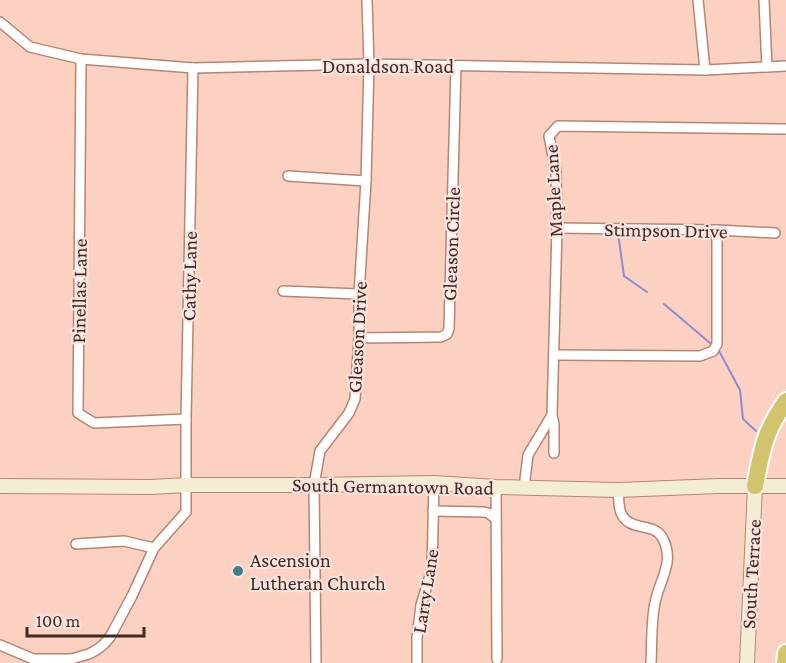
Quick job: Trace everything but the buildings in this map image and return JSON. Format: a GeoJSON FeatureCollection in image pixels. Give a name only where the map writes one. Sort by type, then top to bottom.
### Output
{"type":"FeatureCollection","features":[{"type":"Feature","properties":{"kind":"highway"},"geometry":{"type":"LineString","coordinates":[[755,486],[766,433],[786,401]]}},
{"type":"Feature","properties":{"kind":"highway"},"geometry":{"type":"LineString","coordinates":[[785,663],[786,653]]}},
{"type":"Feature","properties":{"kind":"main road","name":"South Germantown Road"},"geometry":{"type":"LineString","coordinates":[[0,486],[151,487],[434,483],[618,490],[786,486]]}},
{"type":"Feature","properties":{"kind":"main road","name":"South Terrace"},"geometry":{"type":"LineString","coordinates":[[747,663],[755,486]]}},
{"type":"Feature","properties":{"kind":"street","name":"Gleason Drive"},"geometry":{"type":"LineString","coordinates":[[316,663],[314,485],[320,451],[349,413],[355,399],[366,181],[368,0]]}},
{"type":"Feature","properties":{"kind":"street"},"geometry":{"type":"LineString","coordinates":[[698,0],[705,70]]}},
{"type":"Feature","properties":{"kind":"street"},"geometry":{"type":"LineString","coordinates":[[764,0],[766,67]]}},
{"type":"Feature","properties":{"kind":"street","name":"Donaldson Road"},"geometry":{"type":"LineString","coordinates":[[0,22],[30,47],[81,58],[193,68],[369,64],[705,70],[786,66]]}},
{"type":"Feature","properties":{"kind":"street","name":"Pinellas Lane"},"geometry":{"type":"LineString","coordinates":[[81,58],[78,413],[94,423],[186,420]]}},
{"type":"Feature","properties":{"kind":"street","name":"Gleason Circle"},"geometry":{"type":"LineString","coordinates":[[359,338],[441,337],[447,334],[449,329],[456,66]]}},
{"type":"Feature","properties":{"kind":"street","name":"Cathy Lane"},"geometry":{"type":"LineString","coordinates":[[33,661],[71,659],[89,654],[105,644],[132,596],[154,548],[186,512],[193,68]]}},
{"type":"Feature","properties":{"kind":"street","name":"Maple Lane"},"geometry":{"type":"LineString","coordinates":[[554,453],[552,415],[557,228],[556,172],[549,136],[558,126],[786,129]]}},
{"type":"Feature","properties":{"kind":"street"},"geometry":{"type":"LineString","coordinates":[[288,176],[366,181]]}},
{"type":"Feature","properties":{"kind":"street","name":"Stimpson Drive"},"geometry":{"type":"LineString","coordinates":[[557,228],[775,233]]}},
{"type":"Feature","properties":{"kind":"street"},"geometry":{"type":"LineString","coordinates":[[555,355],[700,356],[713,351],[717,344],[717,230]]}},
{"type":"Feature","properties":{"kind":"street"},"geometry":{"type":"LineString","coordinates":[[283,291],[359,294]]}},
{"type":"Feature","properties":{"kind":"street","name":"Maple Lane"},"geometry":{"type":"LineString","coordinates":[[524,488],[528,455],[552,415]]}},
{"type":"Feature","properties":{"kind":"street","name":"Larry Lane"},"geometry":{"type":"LineString","coordinates":[[417,663],[421,605],[432,569],[434,483]]}},
{"type":"Feature","properties":{"kind":"street"},"geometry":{"type":"LineString","coordinates":[[496,487],[497,659]]}},
{"type":"Feature","properties":{"kind":"street"},"geometry":{"type":"LineString","coordinates":[[618,490],[621,514],[632,525],[652,528],[662,536],[666,548],[668,564],[655,603],[651,663]]}},
{"type":"Feature","properties":{"kind":"street"},"geometry":{"type":"LineString","coordinates":[[433,511],[484,512],[496,519]]}},
{"type":"Feature","properties":{"kind":"street"},"geometry":{"type":"LineString","coordinates":[[75,544],[124,541],[154,548]]}},
{"type":"Feature","properties":{"kind":"street"},"geometry":{"type":"LineString","coordinates":[[0,645],[33,661]]}},
{"type":"Feature","properties":{"kind":"waterway"},"geometry":{"type":"LineString","coordinates":[[618,233],[624,276],[647,292]]}},
{"type":"Feature","properties":{"kind":"waterway"},"geometry":{"type":"LineString","coordinates":[[664,304],[710,343]]}},
{"type":"Feature","properties":{"kind":"waterway"},"geometry":{"type":"LineString","coordinates":[[718,349],[740,390],[743,419],[756,431]]}},
{"type":"Feature","properties":{"kind":"place","name":"Ascension Lutheran Church"},"geometry":{"type":"Point","coordinates":[238,571]}}]}
